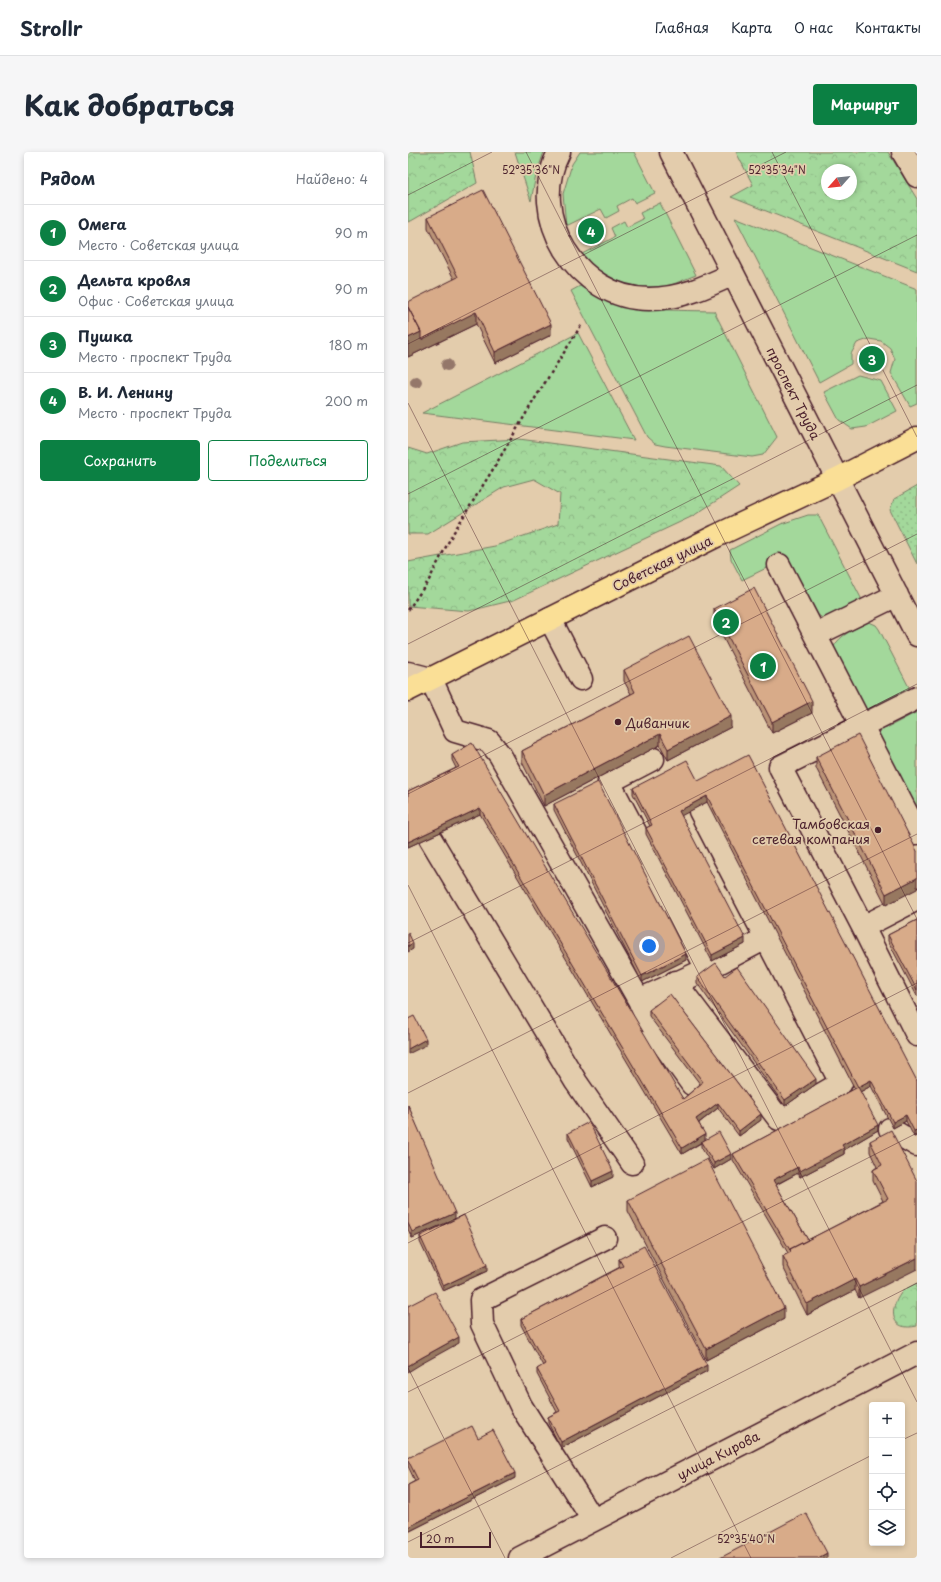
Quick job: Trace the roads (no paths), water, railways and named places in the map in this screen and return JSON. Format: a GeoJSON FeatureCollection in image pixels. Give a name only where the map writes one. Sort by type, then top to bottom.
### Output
{"type":"FeatureCollection","features":[{"type":"Feature","properties":{"kind":"main road","name":"Советская улица"},"geometry":{"type":"LineString","coordinates":[[408,690],[723,533],[837,479],[917,438]]}},
{"type":"Feature","properties":{"kind":"street"},"geometry":{"type":"LineString","coordinates":[[559,152],[552,165],[548,197],[553,228],[568,256],[590,279],[617,294],[648,299],[682,295],[710,285],[733,274]]}},
{"type":"Feature","properties":{"kind":"street","name":"проспект Труда"},"geometry":{"type":"LineString","coordinates":[[671,152],[917,635]]}},
{"type":"Feature","properties":{"kind":"street"},"geometry":{"type":"LineString","coordinates":[[903,152],[917,176]]}},
{"type":"Feature","properties":{"kind":"street"},"geometry":{"type":"LineString","coordinates":[[778,564],[917,833]]}},
{"type":"Feature","properties":{"kind":"street"},"geometry":{"type":"LineString","coordinates":[[814,635],[897,595]]}},
{"type":"Feature","properties":{"kind":"street"},"geometry":{"type":"LineString","coordinates":[[550,619],[581,679]]}},
{"type":"Feature","properties":{"kind":"street"},"geometry":{"type":"LineString","coordinates":[[408,673],[431,679],[455,731],[489,741],[500,755],[639,1000],[649,1024],[692,1084]]}},
{"type":"Feature","properties":{"kind":"street"},"geometry":{"type":"LineString","coordinates":[[917,698],[780,767],[863,927],[917,1036]]}},
{"type":"Feature","properties":{"kind":"street"},"geometry":{"type":"LineString","coordinates":[[653,759],[609,782],[707,969]]}},
{"type":"Feature","properties":{"kind":"street"},"geometry":{"type":"LineString","coordinates":[[675,982],[778,1119],[841,1083],[700,811]]}},
{"type":"Feature","properties":{"kind":"street"},"geometry":{"type":"LineString","coordinates":[[430,838],[576,1082],[632,1163]]}},
{"type":"Feature","properties":{"kind":"street"},"geometry":{"type":"LineString","coordinates":[[863,927],[917,899]]}},
{"type":"Feature","properties":{"kind":"street"},"geometry":{"type":"LineString","coordinates":[[639,1000],[675,982],[707,969],[766,938]]}},
{"type":"Feature","properties":{"kind":"street"},"geometry":{"type":"LineString","coordinates":[[890,1129],[917,1145]]}},
{"type":"Feature","properties":{"kind":"street"},"geometry":{"type":"LineString","coordinates":[[593,1520],[521,1406],[482,1324],[481,1300],[605,1238]]}},
{"type":"Feature","properties":{"kind":"street","name":"улица Кирова"},"geometry":{"type":"LineString","coordinates":[[520,1558],[917,1353]]}},
{"type":"Feature","properties":{"kind":"place","name":"В. И. Ленину"},"geometry":{"type":"Point","coordinates":[591,231]}},
{"type":"Feature","properties":{"kind":"place","name":"Пушка"},"geometry":{"type":"Point","coordinates":[872,359]}},
{"type":"Feature","properties":{"kind":"place","name":"Дельта кровля"},"geometry":{"type":"Point","coordinates":[726,622]}},
{"type":"Feature","properties":{"kind":"place","name":"Омега"},"geometry":{"type":"Point","coordinates":[763,666]}},
{"type":"Feature","properties":{"kind":"place","name":"Диванчик"},"geometry":{"type":"Point","coordinates":[618,722]}},
{"type":"Feature","properties":{"kind":"place","name":"Тамбовская сетевая компания"},"geometry":{"type":"Point","coordinates":[878,830]}}]}
